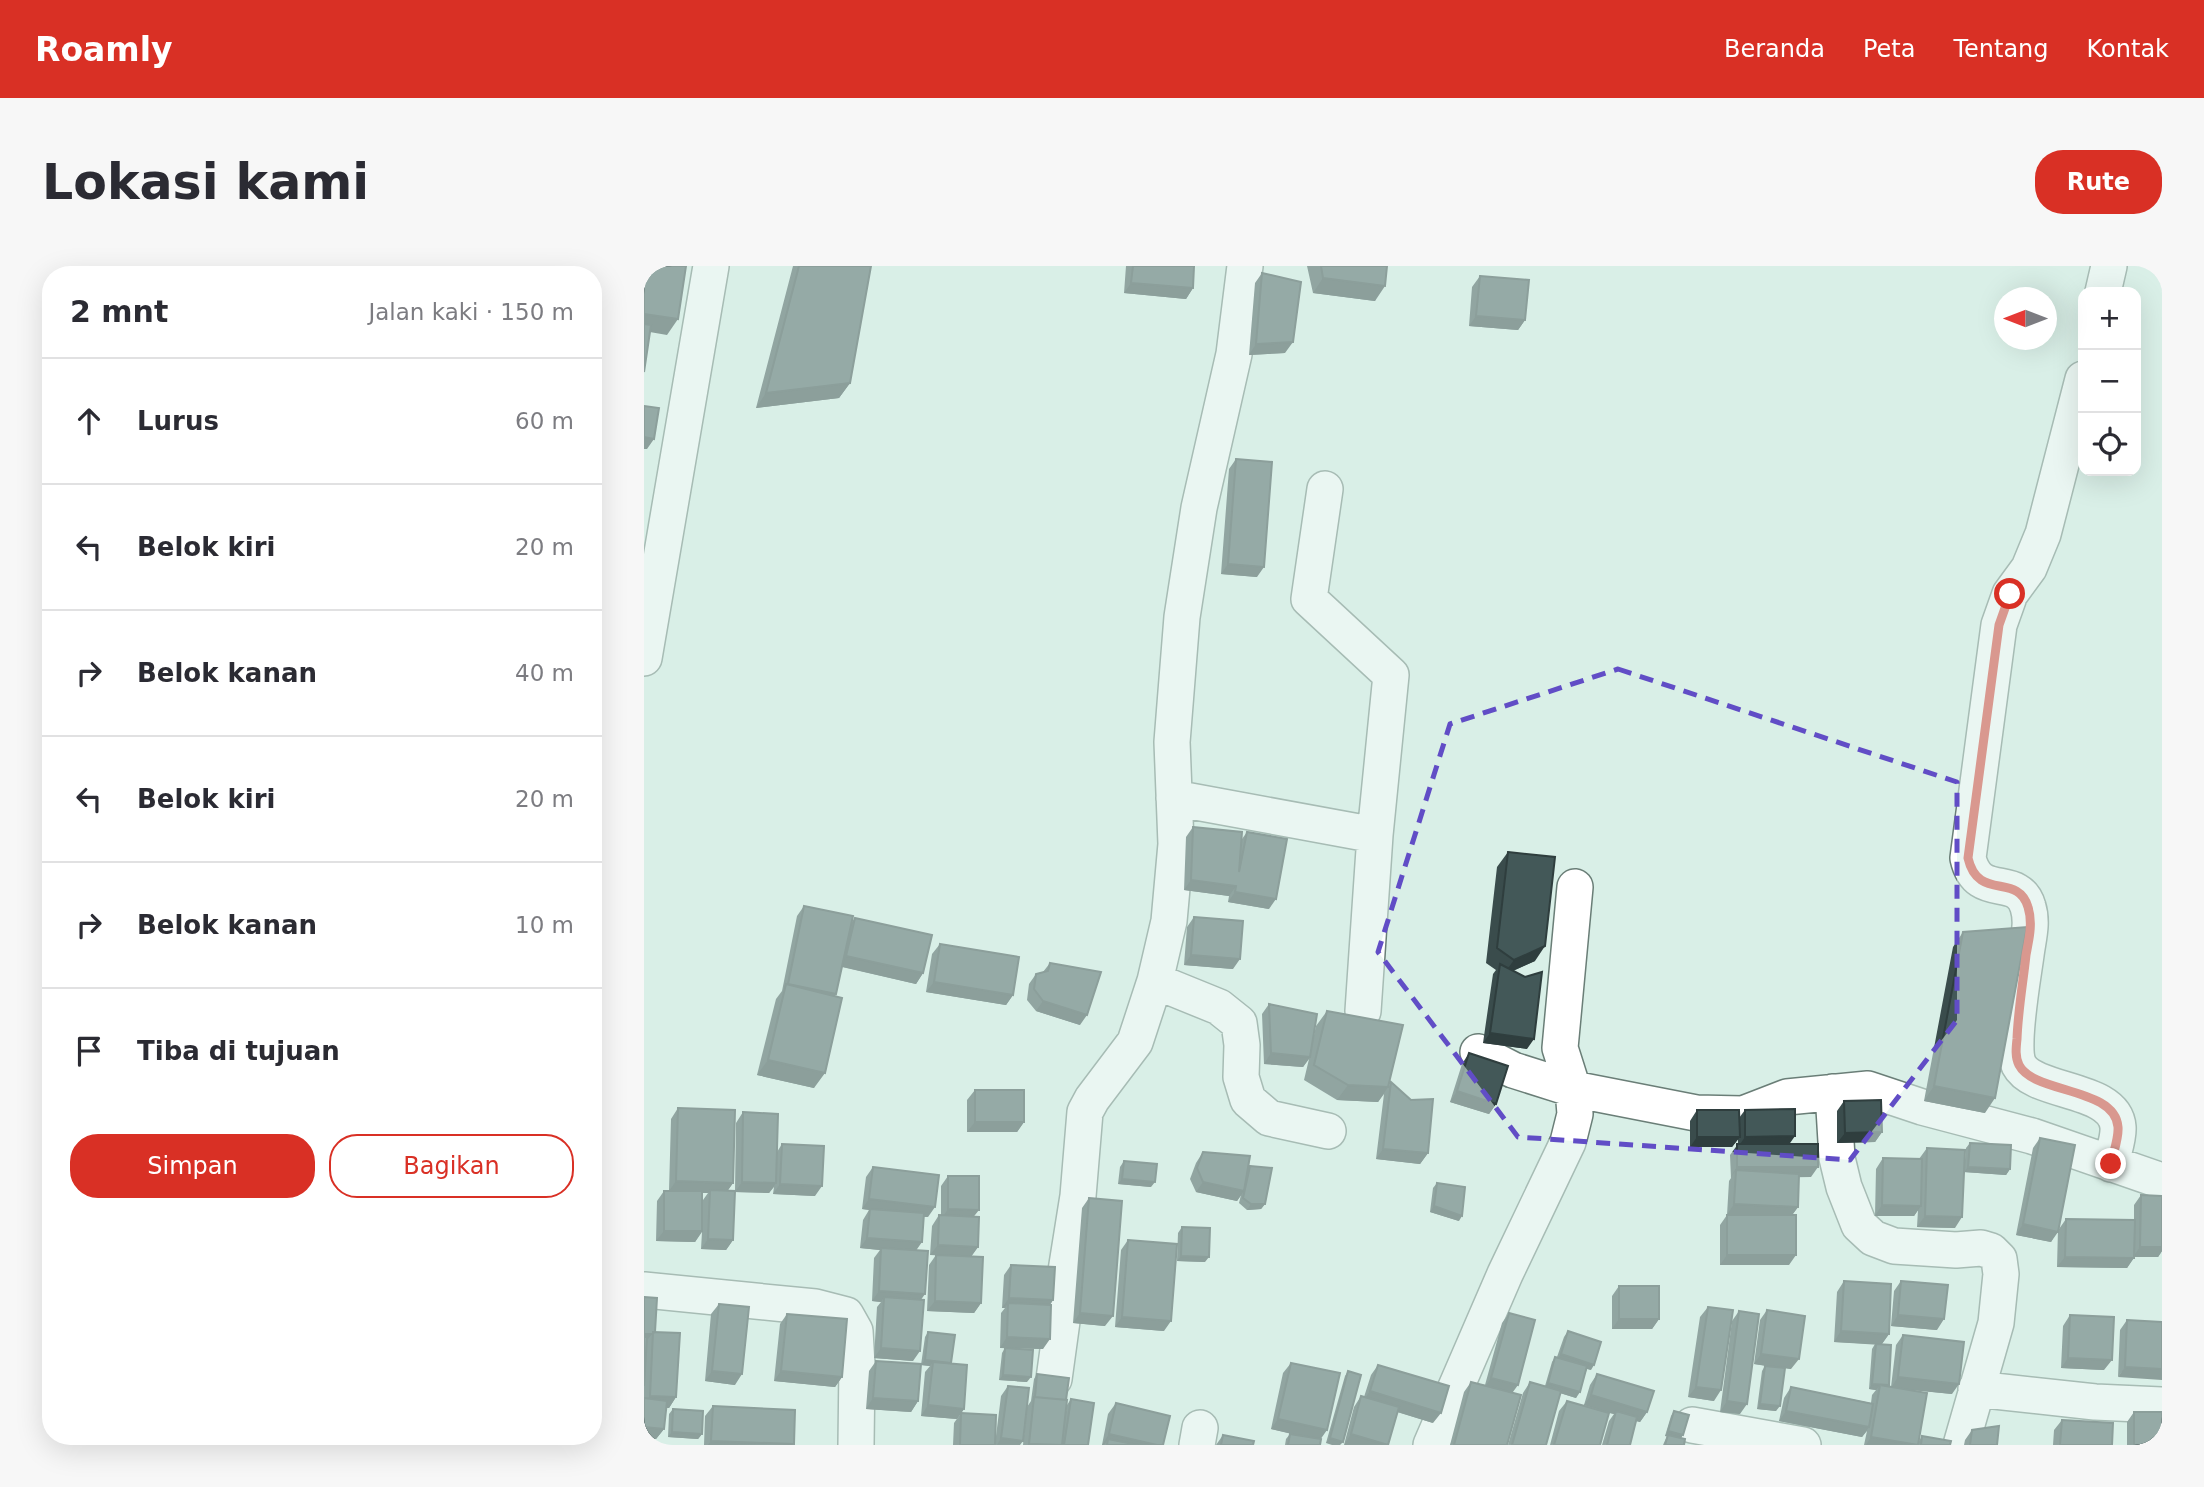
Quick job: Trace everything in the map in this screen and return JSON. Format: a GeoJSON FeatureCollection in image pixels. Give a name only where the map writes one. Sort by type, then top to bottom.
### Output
{"type":"FeatureCollection","features":[{"type":"Feature","properties":{"kind":"street"},"geometry":{"type":"LineString","coordinates":[[644,658],[711,266]]}},
{"type":"Feature","properties":{"kind":"street"},"geometry":{"type":"LineString","coordinates":[[1054,1380],[1066,1271],[1078,1196],[1085,1112],[1092,1098],[1135,1042],[1155,981],[1169,921],[1176,844],[1172,741],[1182,617],[1199,508],[1234,354],[1245,266]]}},
{"type":"Feature","properties":{"kind":"street"},"geometry":{"type":"LineString","coordinates":[[2104,287],[2109,266]]}},
{"type":"Feature","properties":{"kind":"street"},"geometry":{"type":"LineString","coordinates":[[2078,398],[2043,534],[2029,568],[2010,594],[1999,625],[1968,858],[1971,870],[1978,879],[1988,884],[2013,888],[2028,906],[2031,926],[2017,1025],[2016,1054],[2020,1067],[2030,1076],[2097,1101],[2113,1113],[2118,1127],[2111,1164]]}},
{"type":"Feature","properties":{"kind":"street"},"geometry":{"type":"LineString","coordinates":[[1325,489],[1309,599],[1391,676],[1375,835],[1363,1011]]}},
{"type":"Feature","properties":{"kind":"street"},"geometry":{"type":"LineString","coordinates":[[1174,798],[1375,835]]}},
{"type":"Feature","properties":{"kind":"street"},"geometry":{"type":"LineString","coordinates":[[1431,1445],[1505,1273],[1569,1142],[1574,1114],[1573,1089],[1560,1048],[1575,887]]}},
{"type":"Feature","properties":{"kind":"street"},"geometry":{"type":"LineString","coordinates":[[1155,981],[1219,1007],[1239,1023],[1242,1045],[1241,1077],[1248,1100],[1269,1118],[1328,1131]]}},
{"type":"Feature","properties":{"kind":"street"},"geometry":{"type":"LineString","coordinates":[[1479,1052],[1513,1070],[1573,1089],[1696,1113],[1744,1114],[1787,1097],[1868,1089],[1922,1107],[2032,1136],[2162,1181]]}},
{"type":"Feature","properties":{"kind":"street"},"geometry":{"type":"LineString","coordinates":[[1833,1092],[1837,1158],[1844,1187],[1859,1225],[1873,1238],[1894,1246],[1956,1250],[1981,1248],[1991,1251],[1999,1259],[2001,1274],[1996,1324],[1961,1445]]}},
{"type":"Feature","properties":{"kind":"street"},"geometry":{"type":"LineString","coordinates":[[644,1290],[815,1307],[846,1315],[855,1331],[856,1445]]}},
{"type":"Feature","properties":{"kind":"street"},"geometry":{"type":"LineString","coordinates":[[1976,1389],[2095,1402],[2162,1405]]}},
{"type":"Feature","properties":{"kind":"street"},"geometry":{"type":"LineString","coordinates":[[1692,1425],[1803,1445]]}},
{"type":"Feature","properties":{"kind":"highlighted area"},"geometry":{"type":"Polygon","coordinates":[[[1618,669],[1957,782],[1957,1020],[1850,1160],[1518,1137],[1378,952],[1450,724],[1618,669]]]}},
{"type":"Feature","properties":{"kind":"building"},"geometry":{"type":"Polygon","coordinates":[[[644,266],[686,266],[678,319],[644,314],[644,266]]]}},
{"type":"Feature","properties":{"kind":"building"},"geometry":{"type":"Polygon","coordinates":[[[799,266],[871,266],[850,383],[766,393],[799,266]]]}},
{"type":"Feature","properties":{"kind":"building"},"geometry":{"type":"Polygon","coordinates":[[[1133,266],[1194,266],[1193,288],[1131,283],[1133,266]]]}},
{"type":"Feature","properties":{"kind":"building"},"geometry":{"type":"Polygon","coordinates":[[[1321,266],[1387,266],[1385,286],[1323,278],[1321,266]]]}},
{"type":"Feature","properties":{"kind":"building"},"geometry":{"type":"Polygon","coordinates":[[[1262,273],[1301,282],[1293,342],[1256,344],[1262,273]]]}},
{"type":"Feature","properties":{"kind":"building"},"geometry":{"type":"Polygon","coordinates":[[[1480,276],[1529,280],[1525,320],[1476,316],[1480,276]]]}},
{"type":"Feature","properties":{"kind":"building"},"geometry":{"type":"Polygon","coordinates":[[[644,324],[651,325],[644,372],[644,324]]]}},
{"type":"Feature","properties":{"kind":"building"},"geometry":{"type":"Polygon","coordinates":[[[644,406],[659,408],[654,439],[644,437],[644,406]]]}},
{"type":"Feature","properties":{"kind":"building"},"geometry":{"type":"Polygon","coordinates":[[[1236,459],[1272,462],[1264,567],[1228,564],[1236,459]]]}},
{"type":"Feature","properties":{"kind":"building"},"geometry":{"type":"Polygon","coordinates":[[[1193,827],[1242,832],[1239,872],[1247,832],[1287,839],[1276,899],[1235,892],[1236,886],[1191,880],[1193,827]]]}},
{"type":"Feature","properties":{"kind":"building"},"geometry":{"type":"Polygon","coordinates":[[[1508,852],[1555,857],[1545,946],[1514,960],[1497,948],[1508,852]]]}},
{"type":"Feature","properties":{"kind":"building"},"geometry":{"type":"Polygon","coordinates":[[[804,906],[853,916],[836,994],[788,984],[804,906]]]}},
{"type":"Feature","properties":{"kind":"building"},"geometry":{"type":"Polygon","coordinates":[[[1194,917],[1243,921],[1240,959],[1191,955],[1194,917]]]}},
{"type":"Feature","properties":{"kind":"building"},"geometry":{"type":"Polygon","coordinates":[[[855,918],[932,935],[923,973],[846,956],[855,918]]]}},
{"type":"Feature","properties":{"kind":"building"},"geometry":{"type":"Polygon","coordinates":[[[2027,927],[1995,1098],[1934,1086],[1963,932],[2027,927]]]}},
{"type":"Feature","properties":{"kind":"building"},"geometry":{"type":"Polygon","coordinates":[[[940,944],[1019,957],[1013,995],[934,982],[940,944]]]}},
{"type":"Feature","properties":{"kind":"building"},"geometry":{"type":"Polygon","coordinates":[[[1050,963],[1101,972],[1087,1015],[1043,1001],[1034,989],[1036,974],[1048,971],[1050,963]]]}},
{"type":"Feature","properties":{"kind":"building"},"geometry":{"type":"Polygon","coordinates":[[[1500,964],[1525,977],[1542,972],[1534,1039],[1490,1033],[1500,964]]]}},
{"type":"Feature","properties":{"kind":"building"},"geometry":{"type":"Polygon","coordinates":[[[786,984],[842,998],[825,1073],[768,1060],[786,984]]]}},
{"type":"Feature","properties":{"kind":"building"},"geometry":{"type":"Polygon","coordinates":[[[1269,1004],[1317,1014],[1310,1057],[1271,1053],[1269,1004]]]}},
{"type":"Feature","properties":{"kind":"building"},"geometry":{"type":"Polygon","coordinates":[[[1327,1011],[1403,1025],[1388,1087],[1348,1085],[1314,1065],[1327,1011]]]}},
{"type":"Feature","properties":{"kind":"building"},"geometry":{"type":"Polygon","coordinates":[[[1469,1053],[1508,1066],[1496,1104],[1457,1091],[1469,1053]]]}},
{"type":"Feature","properties":{"kind":"building"},"geometry":{"type":"Polygon","coordinates":[[[1391,1082],[1411,1100],[1433,1099],[1428,1153],[1383,1149],[1391,1082]]]}},
{"type":"Feature","properties":{"kind":"building"},"geometry":{"type":"Polygon","coordinates":[[[975,1090],[1024,1090],[1024,1122],[975,1122],[975,1090]]]}},
{"type":"Feature","properties":{"kind":"building"},"geometry":{"type":"Polygon","coordinates":[[[1881,1100],[1882,1132],[1845,1133],[1844,1101],[1881,1100]]]}},
{"type":"Feature","properties":{"kind":"building"},"geometry":{"type":"Polygon","coordinates":[[[678,1108],[735,1110],[733,1183],[676,1181],[678,1108]]]}},
{"type":"Feature","properties":{"kind":"building"},"geometry":{"type":"Polygon","coordinates":[[[1795,1109],[1795,1136],[1745,1137],[1745,1110],[1795,1109]]]}},
{"type":"Feature","properties":{"kind":"building"},"geometry":{"type":"Polygon","coordinates":[[[1697,1110],[1739,1110],[1740,1137],[1697,1137],[1697,1110]]]}},
{"type":"Feature","properties":{"kind":"building"},"geometry":{"type":"Polygon","coordinates":[[[743,1112],[778,1114],[776,1183],[742,1182],[743,1112]]]}},
{"type":"Feature","properties":{"kind":"building"},"geometry":{"type":"Polygon","coordinates":[[[2040,1138],[2075,1145],[2058,1232],[2023,1224],[2040,1138]]]}},
{"type":"Feature","properties":{"kind":"building"},"geometry":{"type":"Polygon","coordinates":[[[1970,1143],[2011,1145],[2010,1169],[1968,1167],[1970,1143]]]}},
{"type":"Feature","properties":{"kind":"building"},"geometry":{"type":"Polygon","coordinates":[[[782,1144],[824,1146],[822,1186],[780,1184],[782,1144]]]}},
{"type":"Feature","properties":{"kind":"building"},"geometry":{"type":"Polygon","coordinates":[[[1737,1144],[1818,1144],[1818,1167],[1737,1167],[1737,1144]]]}},
{"type":"Feature","properties":{"kind":"building"},"geometry":{"type":"Polygon","coordinates":[[[1927,1148],[1965,1150],[1962,1217],[1925,1216],[1927,1148]]]}},
{"type":"Feature","properties":{"kind":"building"},"geometry":{"type":"Polygon","coordinates":[[[1203,1152],[1250,1156],[1244,1191],[1203,1182],[1197,1168],[1203,1152]]]}},
{"type":"Feature","properties":{"kind":"building"},"geometry":{"type":"Polygon","coordinates":[[[1883,1158],[1922,1159],[1921,1206],[1882,1205],[1883,1158]]]}},
{"type":"Feature","properties":{"kind":"building"},"geometry":{"type":"Polygon","coordinates":[[[1124,1161],[1157,1164],[1155,1182],[1122,1179],[1124,1161]]]}},
{"type":"Feature","properties":{"kind":"building"},"geometry":{"type":"Polygon","coordinates":[[[1250,1166],[1272,1168],[1265,1204],[1251,1204],[1243,1198],[1250,1166]]]}},
{"type":"Feature","properties":{"kind":"building"},"geometry":{"type":"Polygon","coordinates":[[[873,1167],[939,1175],[935,1207],[869,1199],[873,1167]]]}},
{"type":"Feature","properties":{"kind":"building"},"geometry":{"type":"Polygon","coordinates":[[[1736,1170],[1799,1174],[1798,1207],[1734,1204],[1736,1170]]]}},
{"type":"Feature","properties":{"kind":"building"},"geometry":{"type":"Polygon","coordinates":[[[948,1176],[979,1176],[979,1210],[948,1209],[948,1176]]]}},
{"type":"Feature","properties":{"kind":"building"},"geometry":{"type":"Polygon","coordinates":[[[1437,1183],[1465,1187],[1462,1216],[1434,1206],[1437,1183]]]}},
{"type":"Feature","properties":{"kind":"building"},"geometry":{"type":"Polygon","coordinates":[[[710,1190],[735,1191],[733,1240],[708,1239],[710,1190]]]}},
{"type":"Feature","properties":{"kind":"building"},"geometry":{"type":"Polygon","coordinates":[[[664,1191],[702,1191],[702,1231],[664,1231],[664,1191]]]}},
{"type":"Feature","properties":{"kind":"building"},"geometry":{"type":"Polygon","coordinates":[[[2141,1195],[2162,1196],[2162,1247],[2140,1247],[2141,1195]]]}},
{"type":"Feature","properties":{"kind":"building"},"geometry":{"type":"Polygon","coordinates":[[[1089,1198],[1122,1201],[1113,1316],[1080,1313],[1089,1198]]]}},
{"type":"Feature","properties":{"kind":"building"},"geometry":{"type":"Polygon","coordinates":[[[870,1209],[924,1213],[922,1242],[867,1238],[870,1209]]]}},
{"type":"Feature","properties":{"kind":"building"},"geometry":{"type":"Polygon","coordinates":[[[939,1215],[979,1217],[978,1247],[938,1245],[939,1215]]]}},
{"type":"Feature","properties":{"kind":"building"},"geometry":{"type":"Polygon","coordinates":[[[1727,1215],[1796,1215],[1796,1255],[1727,1255],[1727,1215]]]}},
{"type":"Feature","properties":{"kind":"building"},"geometry":{"type":"Polygon","coordinates":[[[2066,1219],[2135,1220],[2134,1258],[2065,1257],[2066,1219]]]}},
{"type":"Feature","properties":{"kind":"building"},"geometry":{"type":"Polygon","coordinates":[[[1182,1227],[1210,1228],[1209,1257],[1181,1256],[1182,1227]]]}},
{"type":"Feature","properties":{"kind":"building"},"geometry":{"type":"Polygon","coordinates":[[[1128,1240],[1177,1244],[1171,1321],[1122,1317],[1128,1240]]]}},
{"type":"Feature","properties":{"kind":"building"},"geometry":{"type":"Polygon","coordinates":[[[881,1248],[928,1251],[925,1294],[879,1291],[881,1248]]]}},
{"type":"Feature","properties":{"kind":"building"},"geometry":{"type":"Polygon","coordinates":[[[936,1255],[983,1257],[981,1303],[935,1301],[936,1255]]]}},
{"type":"Feature","properties":{"kind":"building"},"geometry":{"type":"Polygon","coordinates":[[[1011,1265],[1055,1267],[1053,1300],[1009,1298],[1011,1265]]]}},
{"type":"Feature","properties":{"kind":"building"},"geometry":{"type":"Polygon","coordinates":[[[1844,1281],[1891,1284],[1889,1334],[1841,1331],[1844,1281]]]}},
{"type":"Feature","properties":{"kind":"building"},"geometry":{"type":"Polygon","coordinates":[[[1901,1281],[1948,1285],[1944,1319],[1898,1315],[1901,1281]]]}},
{"type":"Feature","properties":{"kind":"building"},"geometry":{"type":"Polygon","coordinates":[[[1619,1286],[1659,1286],[1659,1319],[1619,1319],[1619,1286]]]}},
{"type":"Feature","properties":{"kind":"building"},"geometry":{"type":"Polygon","coordinates":[[[644,1297],[657,1298],[655,1332],[652,1334],[644,1334],[644,1297]]]}},
{"type":"Feature","properties":{"kind":"building"},"geometry":{"type":"Polygon","coordinates":[[[884,1297],[924,1300],[920,1351],[881,1348],[884,1297]]]}},
{"type":"Feature","properties":{"kind":"building"},"geometry":{"type":"Polygon","coordinates":[[[1008,1303],[1051,1305],[1050,1339],[1007,1337],[1008,1303]]]}},
{"type":"Feature","properties":{"kind":"building"},"geometry":{"type":"Polygon","coordinates":[[[719,1304],[749,1307],[742,1374],[712,1371],[719,1304]]]}},
{"type":"Feature","properties":{"kind":"building"},"geometry":{"type":"Polygon","coordinates":[[[1708,1307],[1733,1310],[1721,1390],[1696,1387],[1708,1307]]]}},
{"type":"Feature","properties":{"kind":"building"},"geometry":{"type":"Polygon","coordinates":[[[1767,1310],[1805,1316],[1799,1359],[1761,1354],[1767,1310]]]}},
{"type":"Feature","properties":{"kind":"building"},"geometry":{"type":"Polygon","coordinates":[[[1739,1311],[1759,1314],[1747,1404],[1727,1401],[1739,1311]]]}},
{"type":"Feature","properties":{"kind":"building"},"geometry":{"type":"Polygon","coordinates":[[[1509,1313],[1535,1320],[1518,1385],[1491,1378],[1509,1313]]]}},
{"type":"Feature","properties":{"kind":"building"},"geometry":{"type":"Polygon","coordinates":[[[787,1314],[847,1319],[842,1377],[781,1371],[787,1314]]]}},
{"type":"Feature","properties":{"kind":"building"},"geometry":{"type":"Polygon","coordinates":[[[2070,1315],[2114,1317],[2112,1360],[2068,1358],[2070,1315]]]}},
{"type":"Feature","properties":{"kind":"building"},"geometry":{"type":"Polygon","coordinates":[[[2127,1320],[2162,1322],[2162,1369],[2125,1367],[2127,1320]]]}},
{"type":"Feature","properties":{"kind":"building"},"geometry":{"type":"Polygon","coordinates":[[[1568,1331],[1601,1342],[1594,1365],[1561,1354],[1568,1331]]]}},
{"type":"Feature","properties":{"kind":"building"},"geometry":{"type":"Polygon","coordinates":[[[653,1332],[680,1333],[676,1397],[650,1396],[653,1332]]]}},
{"type":"Feature","properties":{"kind":"building"},"geometry":{"type":"Polygon","coordinates":[[[928,1332],[955,1335],[951,1363],[925,1360],[928,1332]]]}},
{"type":"Feature","properties":{"kind":"building"},"geometry":{"type":"Polygon","coordinates":[[[1903,1335],[1964,1342],[1959,1384],[1898,1377],[1903,1335]]]}},
{"type":"Feature","properties":{"kind":"building"},"geometry":{"type":"Polygon","coordinates":[[[644,1337],[647,1337],[644,1386],[644,1337]]]}},
{"type":"Feature","properties":{"kind":"building"},"geometry":{"type":"Polygon","coordinates":[[[1876,1344],[1891,1345],[1889,1385],[1872,1384],[1876,1344]]]}},
{"type":"Feature","properties":{"kind":"building"},"geometry":{"type":"Polygon","coordinates":[[[1005,1348],[1033,1350],[1031,1377],[1003,1375],[1005,1348]]]}},
{"type":"Feature","properties":{"kind":"building"},"geometry":{"type":"Polygon","coordinates":[[[1555,1357],[1587,1366],[1580,1392],[1548,1383],[1555,1357]]]}},
{"type":"Feature","properties":{"kind":"building"},"geometry":{"type":"Polygon","coordinates":[[[876,1361],[921,1364],[918,1401],[873,1398],[876,1361]]]}},
{"type":"Feature","properties":{"kind":"building"},"geometry":{"type":"Polygon","coordinates":[[[933,1362],[967,1365],[964,1409],[928,1405],[933,1362]]]}},
{"type":"Feature","properties":{"kind":"building"},"geometry":{"type":"Polygon","coordinates":[[[1291,1363],[1340,1373],[1327,1430],[1278,1419],[1291,1363]]]}},
{"type":"Feature","properties":{"kind":"building"},"geometry":{"type":"Polygon","coordinates":[[[1378,1365],[1449,1386],[1441,1413],[1370,1391],[1378,1365]]]}},
{"type":"Feature","properties":{"kind":"building"},"geometry":{"type":"Polygon","coordinates":[[[1765,1366],[1785,1368],[1780,1406],[1760,1404],[1765,1366]]]}},
{"type":"Feature","properties":{"kind":"building"},"geometry":{"type":"Polygon","coordinates":[[[1348,1371],[1361,1375],[1343,1442],[1330,1438],[1348,1371]]]}},
{"type":"Feature","properties":{"kind":"building"},"geometry":{"type":"Polygon","coordinates":[[[1037,1374],[1069,1378],[1066,1400],[1035,1397],[1037,1374]]]}},
{"type":"Feature","properties":{"kind":"building"},"geometry":{"type":"Polygon","coordinates":[[[1597,1374],[1654,1391],[1647,1412],[1591,1395],[1597,1374]]]}},
{"type":"Feature","properties":{"kind":"building"},"geometry":{"type":"Polygon","coordinates":[[[1471,1382],[1521,1395],[1507,1445],[1454,1445],[1471,1382]]]}},
{"type":"Feature","properties":{"kind":"building"},"geometry":{"type":"Polygon","coordinates":[[[1530,1382],[1561,1391],[1546,1445],[1512,1445],[1530,1382]]]}},
{"type":"Feature","properties":{"kind":"building"},"geometry":{"type":"Polygon","coordinates":[[[1880,1385],[1927,1393],[1918,1445],[1871,1437],[1880,1385]]]}},
{"type":"Feature","properties":{"kind":"building"},"geometry":{"type":"Polygon","coordinates":[[[1008,1386],[1029,1388],[1023,1441],[1001,1438],[1008,1386]]]}},
{"type":"Feature","properties":{"kind":"building"},"geometry":{"type":"Polygon","coordinates":[[[1791,1387],[1873,1404],[1869,1427],[1786,1411],[1791,1387]]]}},
{"type":"Feature","properties":{"kind":"building"},"geometry":{"type":"Polygon","coordinates":[[[1361,1396],[1399,1407],[1388,1445],[1351,1434],[1361,1396]]]}},
{"type":"Feature","properties":{"kind":"building"},"geometry":{"type":"Polygon","coordinates":[[[1034,1397],[1067,1400],[1062,1445],[1029,1444],[1034,1397]]]}},
{"type":"Feature","properties":{"kind":"building"},"geometry":{"type":"Polygon","coordinates":[[[644,1398],[667,1401],[664,1429],[644,1427],[644,1398]]]}},
{"type":"Feature","properties":{"kind":"building"},"geometry":{"type":"Polygon","coordinates":[[[1071,1399],[1094,1403],[1088,1445],[1064,1445],[1071,1399]]]}},
{"type":"Feature","properties":{"kind":"building"},"geometry":{"type":"Polygon","coordinates":[[[1567,1401],[1609,1413],[1600,1445],[1554,1445],[1567,1401]]]}},
{"type":"Feature","properties":{"kind":"building"},"geometry":{"type":"Polygon","coordinates":[[[1116,1403],[1170,1416],[1163,1445],[1109,1434],[1116,1403]]]}},
{"type":"Feature","properties":{"kind":"building"},"geometry":{"type":"Polygon","coordinates":[[[713,1406],[795,1410],[794,1444],[711,1441],[713,1406]]]}},
{"type":"Feature","properties":{"kind":"building"},"geometry":{"type":"Polygon","coordinates":[[[673,1409],[703,1411],[702,1434],[672,1432],[673,1409]]]}},
{"type":"Feature","properties":{"kind":"building"},"geometry":{"type":"Polygon","coordinates":[[[1616,1411],[1637,1417],[1630,1445],[1607,1445],[1616,1411]]]}},
{"type":"Feature","properties":{"kind":"building"},"geometry":{"type":"Polygon","coordinates":[[[1674,1411],[1689,1415],[1683,1435],[1668,1431],[1674,1411]]]}},
{"type":"Feature","properties":{"kind":"building"},"geometry":{"type":"Polygon","coordinates":[[[2134,1412],[2162,1412],[2162,1445],[2134,1445],[2134,1412]]]}},
{"type":"Feature","properties":{"kind":"building"},"geometry":{"type":"Polygon","coordinates":[[[961,1413],[996,1415],[995,1445],[960,1445],[961,1413]]]}},
{"type":"Feature","properties":{"kind":"building"},"geometry":{"type":"Polygon","coordinates":[[[2062,1420],[2113,1423],[2112,1445],[2060,1445],[2062,1420]]]}},
{"type":"Feature","properties":{"kind":"building"},"geometry":{"type":"Polygon","coordinates":[[[1999,1426],[1997,1445],[1970,1445],[1972,1430],[1999,1426]]]}},
{"type":"Feature","properties":{"kind":"building"},"geometry":{"type":"Polygon","coordinates":[[[1290,1434],[1321,1439],[1320,1445],[1288,1445],[1290,1434]]]}},
{"type":"Feature","properties":{"kind":"building"},"geometry":{"type":"Polygon","coordinates":[[[1223,1435],[1254,1441],[1253,1445],[1221,1445],[1223,1435]]]}},
{"type":"Feature","properties":{"kind":"building"},"geometry":{"type":"Polygon","coordinates":[[[1668,1435],[1685,1439],[1684,1445],[1665,1445],[1668,1435]]]}},
{"type":"Feature","properties":{"kind":"building"},"geometry":{"type":"Polygon","coordinates":[[[1922,1436],[1951,1441],[1950,1445],[1921,1445],[1922,1436]]]}},
{"type":"Feature","properties":{"kind":"building"},"geometry":{"type":"Polygon","coordinates":[[[1108,1439],[1138,1445],[1107,1445],[1108,1439]]]}},
{"type":"Feature","properties":{"kind":"route"},"geometry":{"type":"LineString","coordinates":[[2010,594],[1999,625],[1968,858],[1971,870],[1978,879],[1988,884],[2013,888],[2028,906],[2031,926],[2017,1025],[2016,1054],[2020,1067],[2030,1076],[2097,1101],[2113,1113],[2118,1127],[2111,1164]]}}]}
